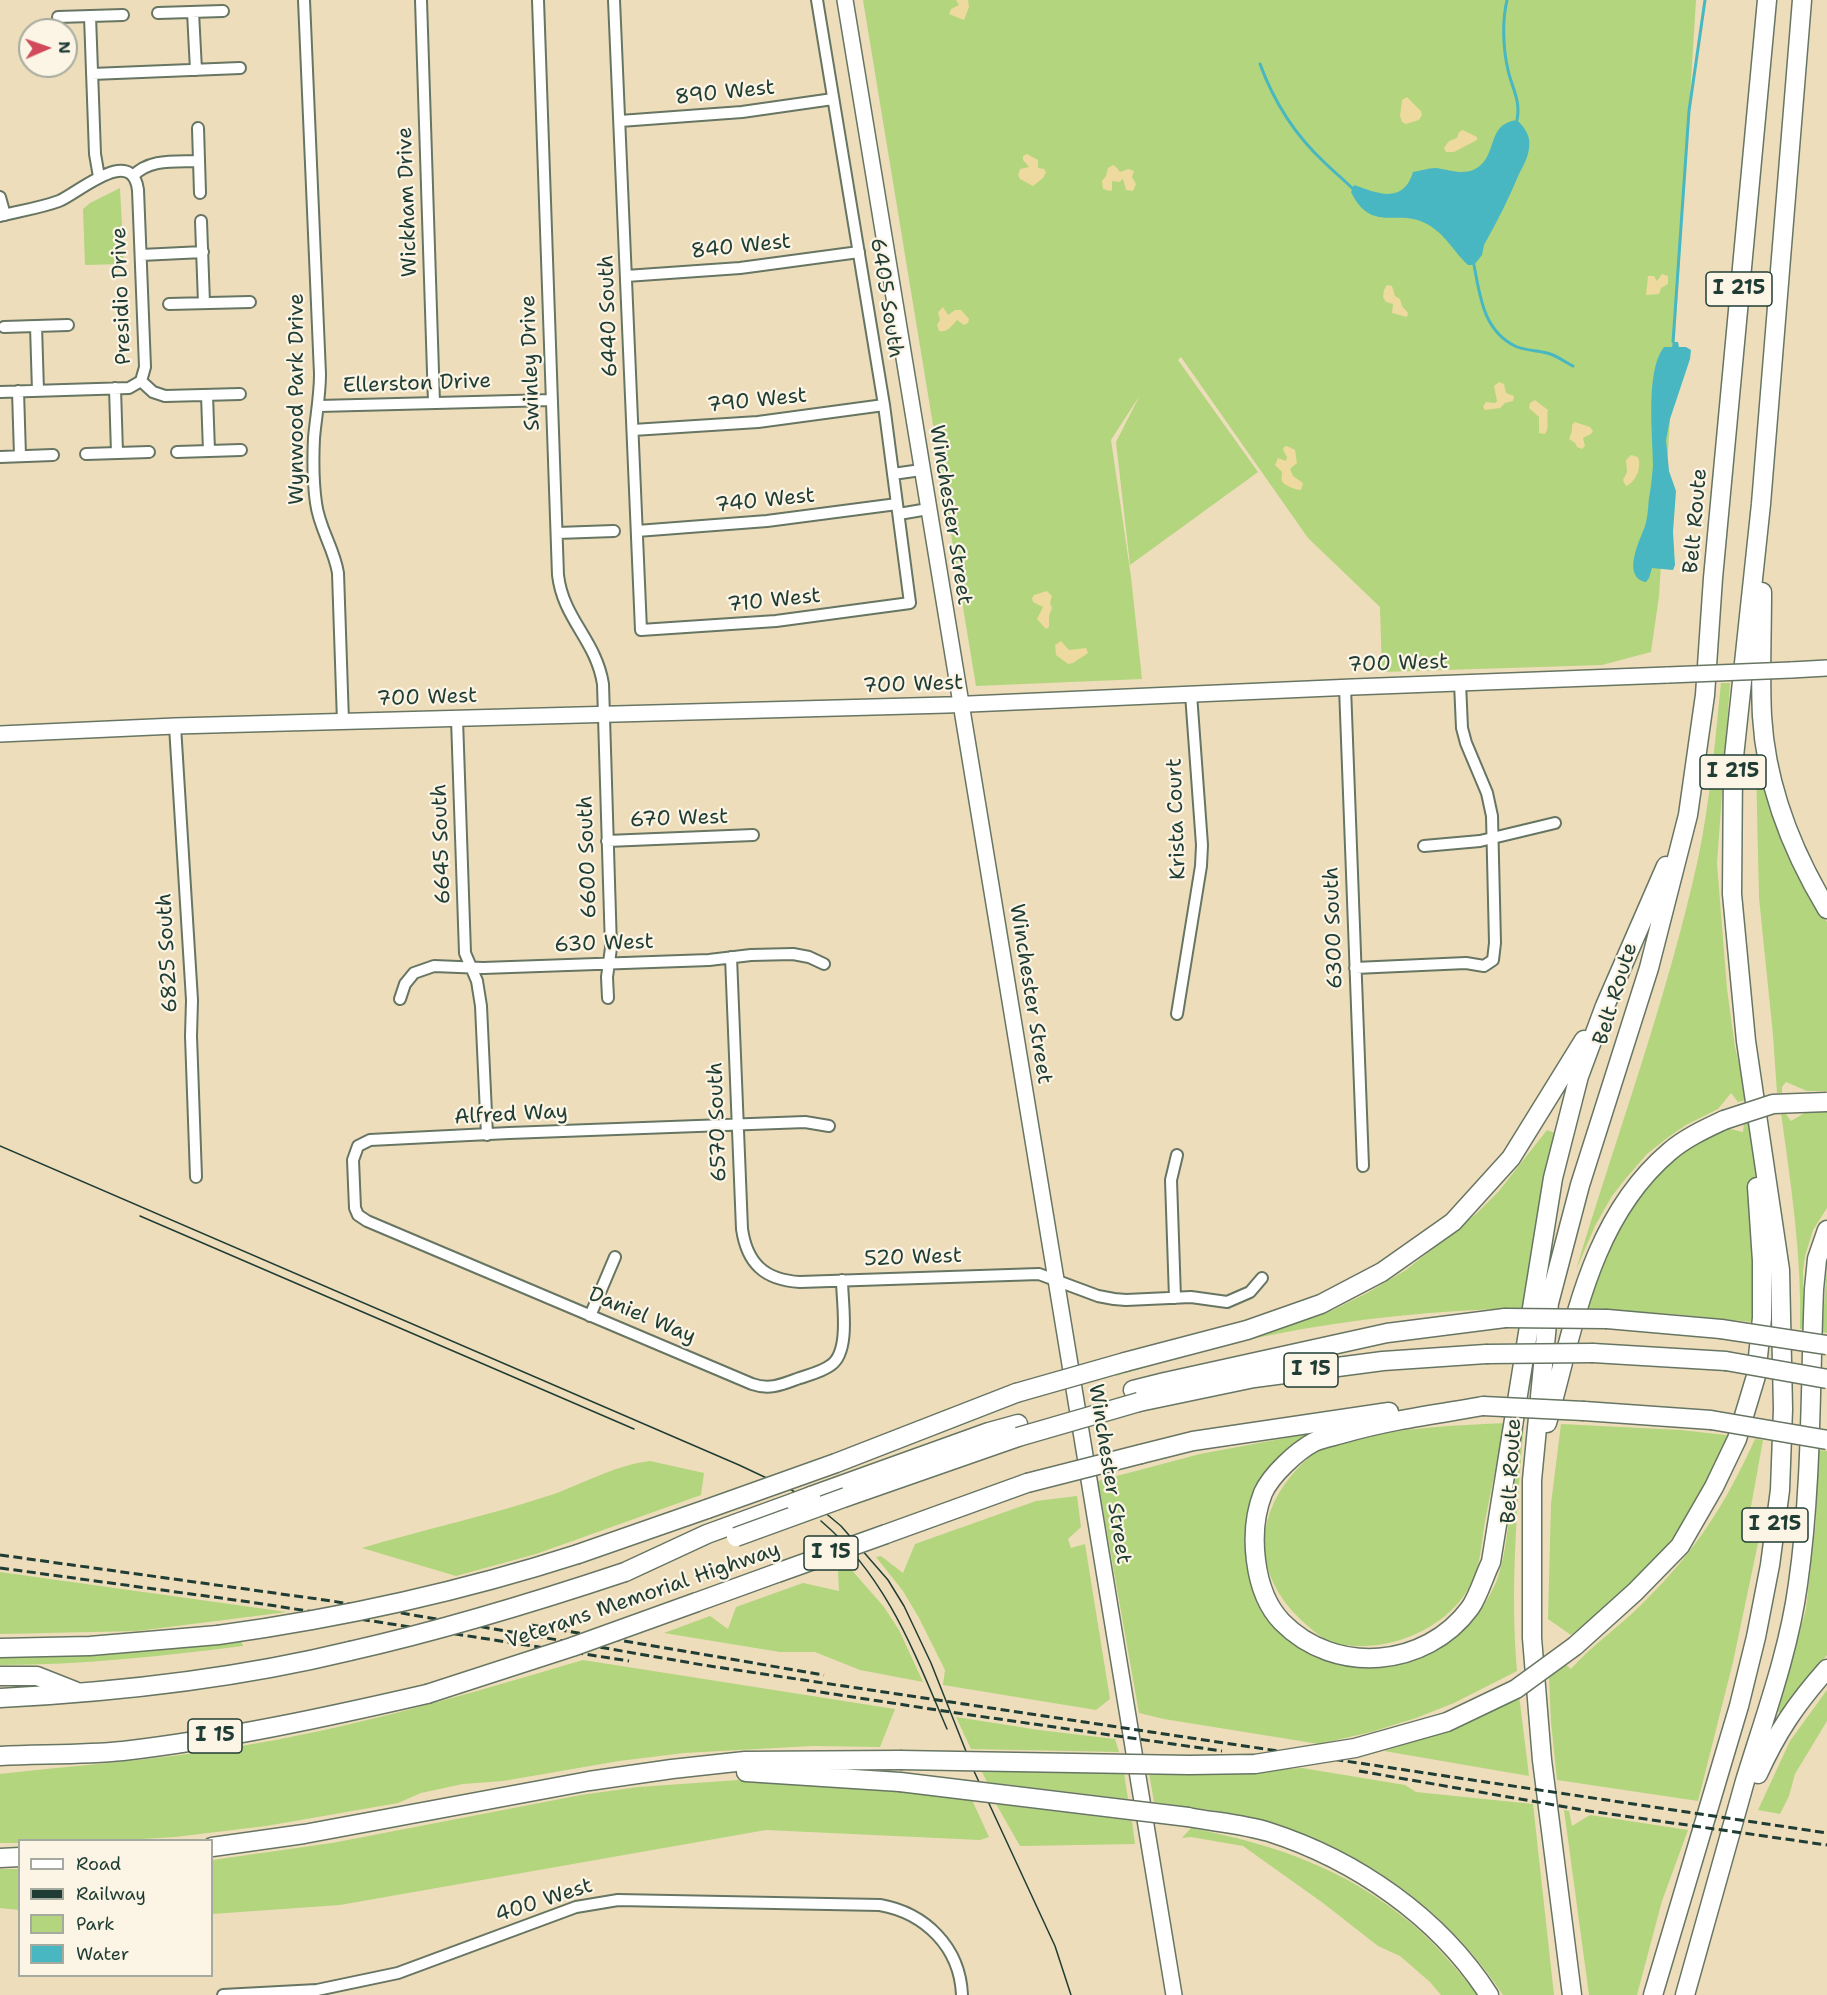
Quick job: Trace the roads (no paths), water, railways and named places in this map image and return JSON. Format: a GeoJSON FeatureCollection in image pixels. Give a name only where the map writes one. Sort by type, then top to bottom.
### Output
{"type":"FeatureCollection","features":[{"type":"Feature","properties":{"kind":"highway","name":"Belt Route"},"geometry":{"type":"LineString","coordinates":[[1572,1995],[1536,1705],[1531,1593],[1532,1480],[1549,1303],[1580,1185],[1649,968],[1688,815],[1705,695],[1716,542],[1767,0]]}},
{"type":"Feature","properties":{"kind":"highway","name":"I 215"},"geometry":{"type":"LineString","coordinates":[[1653,1995],[1739,1706],[1770,1565],[1780,1490],[1783,1409],[1780,1270],[1746,1041],[1732,894],[1733,766],[1761,504],[1802,0]]}},
{"type":"Feature","properties":{"kind":"highway"},"geometry":{"type":"LineString","coordinates":[[1761,504],[1762,717],[1770,765],[1788,834],[1827,909]]}},
{"type":"Feature","properties":{"kind":"highway"},"geometry":{"type":"LineString","coordinates":[[1483,1406],[1370,1426],[1314,1442],[1281,1467],[1263,1492],[1255,1526],[1254,1554],[1261,1589],[1281,1622],[1326,1652],[1355,1659],[1383,1658],[1412,1652],[1443,1635],[1470,1607],[1491,1562],[1553,1178],[1580,1076],[1605,1006],[1688,815]]}},
{"type":"Feature","properties":{"kind":"highway"},"geometry":{"type":"LineString","coordinates":[[5,1649],[90,1646],[218,1635],[304,1623],[388,1606],[520,1573],[836,1463],[1016,1393],[1247,1330],[1321,1304],[1382,1272],[1453,1222],[1511,1158],[1605,1006]]}},
{"type":"Feature","properties":{"kind":"highway"},"geometry":{"type":"LineString","coordinates":[[213,1847],[315,1832],[589,1781],[745,1761],[900,1760],[1255,1764],[1355,1748],[1447,1722],[1516,1689],[1575,1646],[1635,1592],[1680,1546],[1737,1439],[1756,1376],[1762,1318],[1762,1261],[1746,1041]]}},
{"type":"Feature","properties":{"kind":"highway"},"geometry":{"type":"LineString","coordinates":[[1532,1480],[1588,1273],[1602,1239],[1630,1194],[1671,1150],[1697,1133],[1724,1120],[1773,1104],[1827,1102]]}},
{"type":"Feature","properties":{"kind":"highway"},"geometry":{"type":"LineString","coordinates":[[1685,1995],[1772,1696],[1798,1586],[1806,1497],[1814,1289],[1817,1259],[1827,1230]]}},
{"type":"Feature","properties":{"kind":"highway"},"geometry":{"type":"LineString","coordinates":[[1136,1396],[1165,1382],[1387,1333],[1505,1318],[1607,1319],[1720,1329],[1827,1345]]}},
{"type":"Feature","properties":{"kind":"highway","name":"Veterans Memorial Highway"},"geometry":{"type":"LineString","coordinates":[[0,1698],[82,1693],[208,1679],[310,1661],[396,1641],[543,1600],[736,1537],[1018,1430],[1136,1396],[1383,1361],[1486,1354],[1593,1353],[1726,1361],[1827,1379]]}},
{"type":"Feature","properties":{"kind":"highway","name":"Veterans Memorial Highway"},"geometry":{"type":"LineString","coordinates":[[0,1756],[122,1751],[349,1712],[427,1694],[572,1647],[1027,1483],[1193,1441],[1378,1412],[1483,1406],[1711,1420],[1827,1440]]}},
{"type":"Feature","properties":{"kind":"highway"},"geometry":{"type":"LineString","coordinates":[[625,1572],[707,1534],[811,1496],[989,1432],[1018,1430]]}},
{"type":"Feature","properties":{"kind":"highway"},"geometry":{"type":"LineString","coordinates":[[1711,1902],[1755,1780],[1771,1745],[1799,1700],[1827,1669]]}},
{"type":"Feature","properties":{"kind":"highway"},"geometry":{"type":"LineString","coordinates":[[0,1676],[37,1676],[82,1693]]}},
{"type":"Feature","properties":{"kind":"highway"},"geometry":{"type":"LineString","coordinates":[[0,1761],[122,1751]]}},
{"type":"Feature","properties":{"kind":"highway"},"geometry":{"type":"LineString","coordinates":[[672,1769],[900,1782],[1188,1817],[1268,1832],[1330,1857],[1391,1893],[1438,1933],[1477,1977],[1489,1995]]}},
{"type":"Feature","properties":{"kind":"main road","name":"Winchester Street"},"geometry":{"type":"LineString","coordinates":[[844,0],[1174,1995]]}},
{"type":"Feature","properties":{"kind":"main road","name":"700 West"},"geometry":{"type":"LineString","coordinates":[[0,734],[175,726],[961,704],[1827,668]]}},
{"type":"Feature","properties":{"kind":"street","name":"Wynwood Park Drive"},"geometry":{"type":"LineString","coordinates":[[303,0],[320,362],[319,406],[314,449],[316,504],[322,527],[335,557],[338,573],[343,722]]}},
{"type":"Feature","properties":{"kind":"street","name":"Wickham Drive"},"geometry":{"type":"LineString","coordinates":[[421,0],[434,403]]}},
{"type":"Feature","properties":{"kind":"street","name":"Swinley Drive"},"geometry":{"type":"LineString","coordinates":[[538,0],[561,592],[568,611],[590,644],[597,660],[603,684],[603,715]]}},
{"type":"Feature","properties":{"kind":"street","name":"6440 South"},"geometry":{"type":"LineString","coordinates":[[614,0],[641,630]]}},
{"type":"Feature","properties":{"kind":"street","name":"6405 South"},"geometry":{"type":"LineString","coordinates":[[817,0],[884,405],[910,603]]}},
{"type":"Feature","properties":{"kind":"street"},"geometry":{"type":"LineString","coordinates":[[158,13],[223,11]]}},
{"type":"Feature","properties":{"kind":"street"},"geometry":{"type":"LineString","coordinates":[[193,12],[196,70]]}},
{"type":"Feature","properties":{"kind":"street"},"geometry":{"type":"LineString","coordinates":[[58,17],[123,15]]}},
{"type":"Feature","properties":{"kind":"street"},"geometry":{"type":"LineString","coordinates":[[90,16],[95,154],[99,177]]}},
{"type":"Feature","properties":{"kind":"street"},"geometry":{"type":"LineString","coordinates":[[92,74],[240,68]]}},
{"type":"Feature","properties":{"kind":"street","name":"890 West"},"geometry":{"type":"LineString","coordinates":[[620,121],[742,112],[834,99]]}},
{"type":"Feature","properties":{"kind":"street"},"geometry":{"type":"LineString","coordinates":[[198,128],[200,193]]}},
{"type":"Feature","properties":{"kind":"street"},"geometry":{"type":"LineString","coordinates":[[0,197],[2,215],[59,201],[111,172],[122,171],[133,176],[143,167],[151,164],[199,161]]}},
{"type":"Feature","properties":{"kind":"street","name":"Presidio Drive"},"geometry":{"type":"LineString","coordinates":[[0,392],[132,387],[141,381],[145,367],[141,255],[138,190],[133,176]]}},
{"type":"Feature","properties":{"kind":"street"},"geometry":{"type":"LineString","coordinates":[[201,220],[204,303]]}},
{"type":"Feature","properties":{"kind":"street"},"geometry":{"type":"LineString","coordinates":[[141,255],[203,252]]}},
{"type":"Feature","properties":{"kind":"street","name":"840 West"},"geometry":{"type":"LineString","coordinates":[[626,276],[740,268],[859,252]]}},
{"type":"Feature","properties":{"kind":"street"},"geometry":{"type":"LineString","coordinates":[[169,304],[250,302]]}},
{"type":"Feature","properties":{"kind":"street"},"geometry":{"type":"LineString","coordinates":[[4,327],[68,325]]}},
{"type":"Feature","properties":{"kind":"street"},"geometry":{"type":"LineString","coordinates":[[36,326],[38,391]]}},
{"type":"Feature","properties":{"kind":"street"},"geometry":{"type":"LineString","coordinates":[[141,381],[161,395],[240,394]]}},
{"type":"Feature","properties":{"kind":"street"},"geometry":{"type":"LineString","coordinates":[[115,388],[117,453]]}},
{"type":"Feature","properties":{"kind":"street"},"geometry":{"type":"LineString","coordinates":[[18,391],[20,456]]}},
{"type":"Feature","properties":{"kind":"street"},"geometry":{"type":"LineString","coordinates":[[207,395],[209,451]]}},
{"type":"Feature","properties":{"kind":"street","name":"Ellerston Drive"},"geometry":{"type":"LineString","coordinates":[[319,406],[552,400]]}},
{"type":"Feature","properties":{"kind":"street","name":"790 West"},"geometry":{"type":"LineString","coordinates":[[633,430],[758,422],[884,405]]}},
{"type":"Feature","properties":{"kind":"street"},"geometry":{"type":"LineString","coordinates":[[177,452],[241,450]]}},
{"type":"Feature","properties":{"kind":"street"},"geometry":{"type":"LineString","coordinates":[[86,454],[149,453]]}},
{"type":"Feature","properties":{"kind":"street"},"geometry":{"type":"LineString","coordinates":[[0,457],[53,455]]}},
{"type":"Feature","properties":{"kind":"street"},"geometry":{"type":"LineString","coordinates":[[893,474],[921,470]]}},
{"type":"Feature","properties":{"kind":"street","name":"740 West"},"geometry":{"type":"LineString","coordinates":[[637,531],[898,509],[928,509]]}},
{"type":"Feature","properties":{"kind":"street"},"geometry":{"type":"LineString","coordinates":[[557,533],[614,531]]}},
{"type":"Feature","properties":{"kind":"street","name":"710 West"},"geometry":{"type":"LineString","coordinates":[[641,630],[776,621],[910,603]]}},
{"type":"Feature","properties":{"kind":"street"},"geometry":{"type":"LineString","coordinates":[[1355,968],[1466,963],[1484,966],[1493,960],[1495,943],[1492,816],[1487,793],[1462,728],[1460,683]]}},
{"type":"Feature","properties":{"kind":"street","name":"6300 South"},"geometry":{"type":"LineString","coordinates":[[1345,687],[1363,1166]]}},
{"type":"Feature","properties":{"kind":"street","name":"Krista Court"},"geometry":{"type":"LineString","coordinates":[[1177,1014],[1202,866],[1191,694]]}},
{"type":"Feature","properties":{"kind":"street","name":"6600 South"},"geometry":{"type":"LineString","coordinates":[[603,715],[611,948],[608,998]]}},
{"type":"Feature","properties":{"kind":"street","name":"6645 South"},"geometry":{"type":"LineString","coordinates":[[457,719],[465,953],[477,981],[483,1021],[487,1135]]}},
{"type":"Feature","properties":{"kind":"street","name":"6825 South"},"geometry":{"type":"LineString","coordinates":[[175,726],[192,1000],[190,1036],[196,1178]]}},
{"type":"Feature","properties":{"kind":"street"},"geometry":{"type":"LineString","coordinates":[[1424,846],[1480,841],[1555,824]]}},
{"type":"Feature","properties":{"kind":"street","name":"670 West"},"geometry":{"type":"LineString","coordinates":[[607,841],[753,835]]}},
{"type":"Feature","properties":{"kind":"street","name":"630 West"},"geometry":{"type":"LineString","coordinates":[[400,999],[409,978],[420,969],[434,966],[609,963],[793,954],[809,957],[824,964]]}},
{"type":"Feature","properties":{"kind":"street","name":"6570 South"},"geometry":{"type":"LineString","coordinates":[[731,957],[742,1229],[744,1245],[757,1266],[770,1275]]}},
{"type":"Feature","properties":{"kind":"street","name":"Alfred Way"},"geometry":{"type":"LineString","coordinates":[[358,1215],[355,1205],[353,1161],[356,1149],[361,1143],[374,1140],[805,1122],[829,1126]]}},
{"type":"Feature","properties":{"kind":"street"},"geometry":{"type":"LineString","coordinates":[[1175,1298],[1171,1180],[1177,1155]]}},
{"type":"Feature","properties":{"kind":"street","name":"Daniel Way"},"geometry":{"type":"LineString","coordinates":[[358,1215],[367,1221],[752,1384],[771,1388],[823,1370],[838,1358],[843,1343],[842,1280]]}},
{"type":"Feature","properties":{"kind":"street"},"geometry":{"type":"LineString","coordinates":[[590,1316],[615,1257]]}},
{"type":"Feature","properties":{"kind":"street","name":"520 West"},"geometry":{"type":"LineString","coordinates":[[770,1275],[785,1281],[1039,1274],[1056,1282],[1114,1299],[1191,1297],[1227,1302],[1250,1292],[1262,1278]]}},
{"type":"Feature","properties":{"kind":"street","name":"400 West"},"geometry":{"type":"LineString","coordinates":[[223,1995],[317,1990],[398,1973],[576,1907],[618,1900],[880,1905],[898,1909],[919,1919],[935,1932],[950,1951],[959,1976],[962,1995]]}},
{"type":"Feature","properties":{"kind":"water"},"geometry":{"type":"Polygon","coordinates":[[[1517,120],[1528,136],[1528,155],[1484,245],[1482,255],[1474,265],[1468,265],[1444,237],[1432,227],[1414,219],[1376,216],[1359,205],[1351,192],[1354,185],[1380,193],[1396,193],[1409,182],[1413,172],[1436,168],[1462,172],[1477,168],[1488,156],[1501,127],[1517,120]]]}},
{"type":"Feature","properties":{"kind":"water"},"geometry":{"type":"Polygon","coordinates":[[[1673,342],[1678,342],[1679,347],[1691,350],[1666,440],[1669,471],[1676,491],[1673,532],[1675,565],[1673,570],[1652,568],[1646,582],[1639,579],[1633,566],[1647,519],[1652,478],[1652,387],[1658,358],[1664,347],[1672,347],[1673,342]]]}},
{"type":"Feature","properties":{"kind":"waterway"},"geometry":{"type":"LineString","coordinates":[[1507,0],[1504,17],[1504,44],[1506,62],[1517,101],[1517,120]]}},
{"type":"Feature","properties":{"kind":"waterway"},"geometry":{"type":"LineString","coordinates":[[1673,342],[1689,111],[1705,0]]}},
{"type":"Feature","properties":{"kind":"waterway"},"geometry":{"type":"LineString","coordinates":[[1260,64],[1272,92],[1295,129],[1313,152],[1352,188]]}},
{"type":"Feature","properties":{"kind":"waterway"},"geometry":{"type":"LineString","coordinates":[[1474,265],[1481,300],[1496,331],[1515,346],[1550,354],[1573,366]]}},
{"type":"Feature","properties":{"kind":"tram line"},"geometry":{"type":"LineString","coordinates":[[0,1146],[739,1465],[790,1489],[817,1506],[841,1526],[888,1580],[904,1606],[931,1663],[973,1769],[1055,1946],[1071,1995]]}},
{"type":"Feature","properties":{"kind":"tram line"},"geometry":{"type":"LineString","coordinates":[[140,1216],[634,1429]]}},
{"type":"Feature","properties":{"kind":"tram line"},"geometry":{"type":"LineString","coordinates":[[821,1521],[864,1566],[881,1591],[910,1644],[947,1729]]}},
{"type":"Feature","properties":{"kind":"railway"},"geometry":{"type":"LineString","coordinates":[[0,1555],[332,1601],[703,1665],[1827,1833]]}},
{"type":"Feature","properties":{"kind":"railway"},"geometry":{"type":"LineString","coordinates":[[0,1568],[250,1602],[629,1661]]}},
{"type":"Feature","properties":{"kind":"railway"},"geometry":{"type":"LineString","coordinates":[[531,1625],[824,1675]]}},
{"type":"Feature","properties":{"kind":"railway"},"geometry":{"type":"LineString","coordinates":[[807,1690],[1222,1751]]}},
{"type":"Feature","properties":{"kind":"railway"},"geometry":{"type":"LineString","coordinates":[[1359,1771],[1589,1811],[1827,1845]]}}]}
